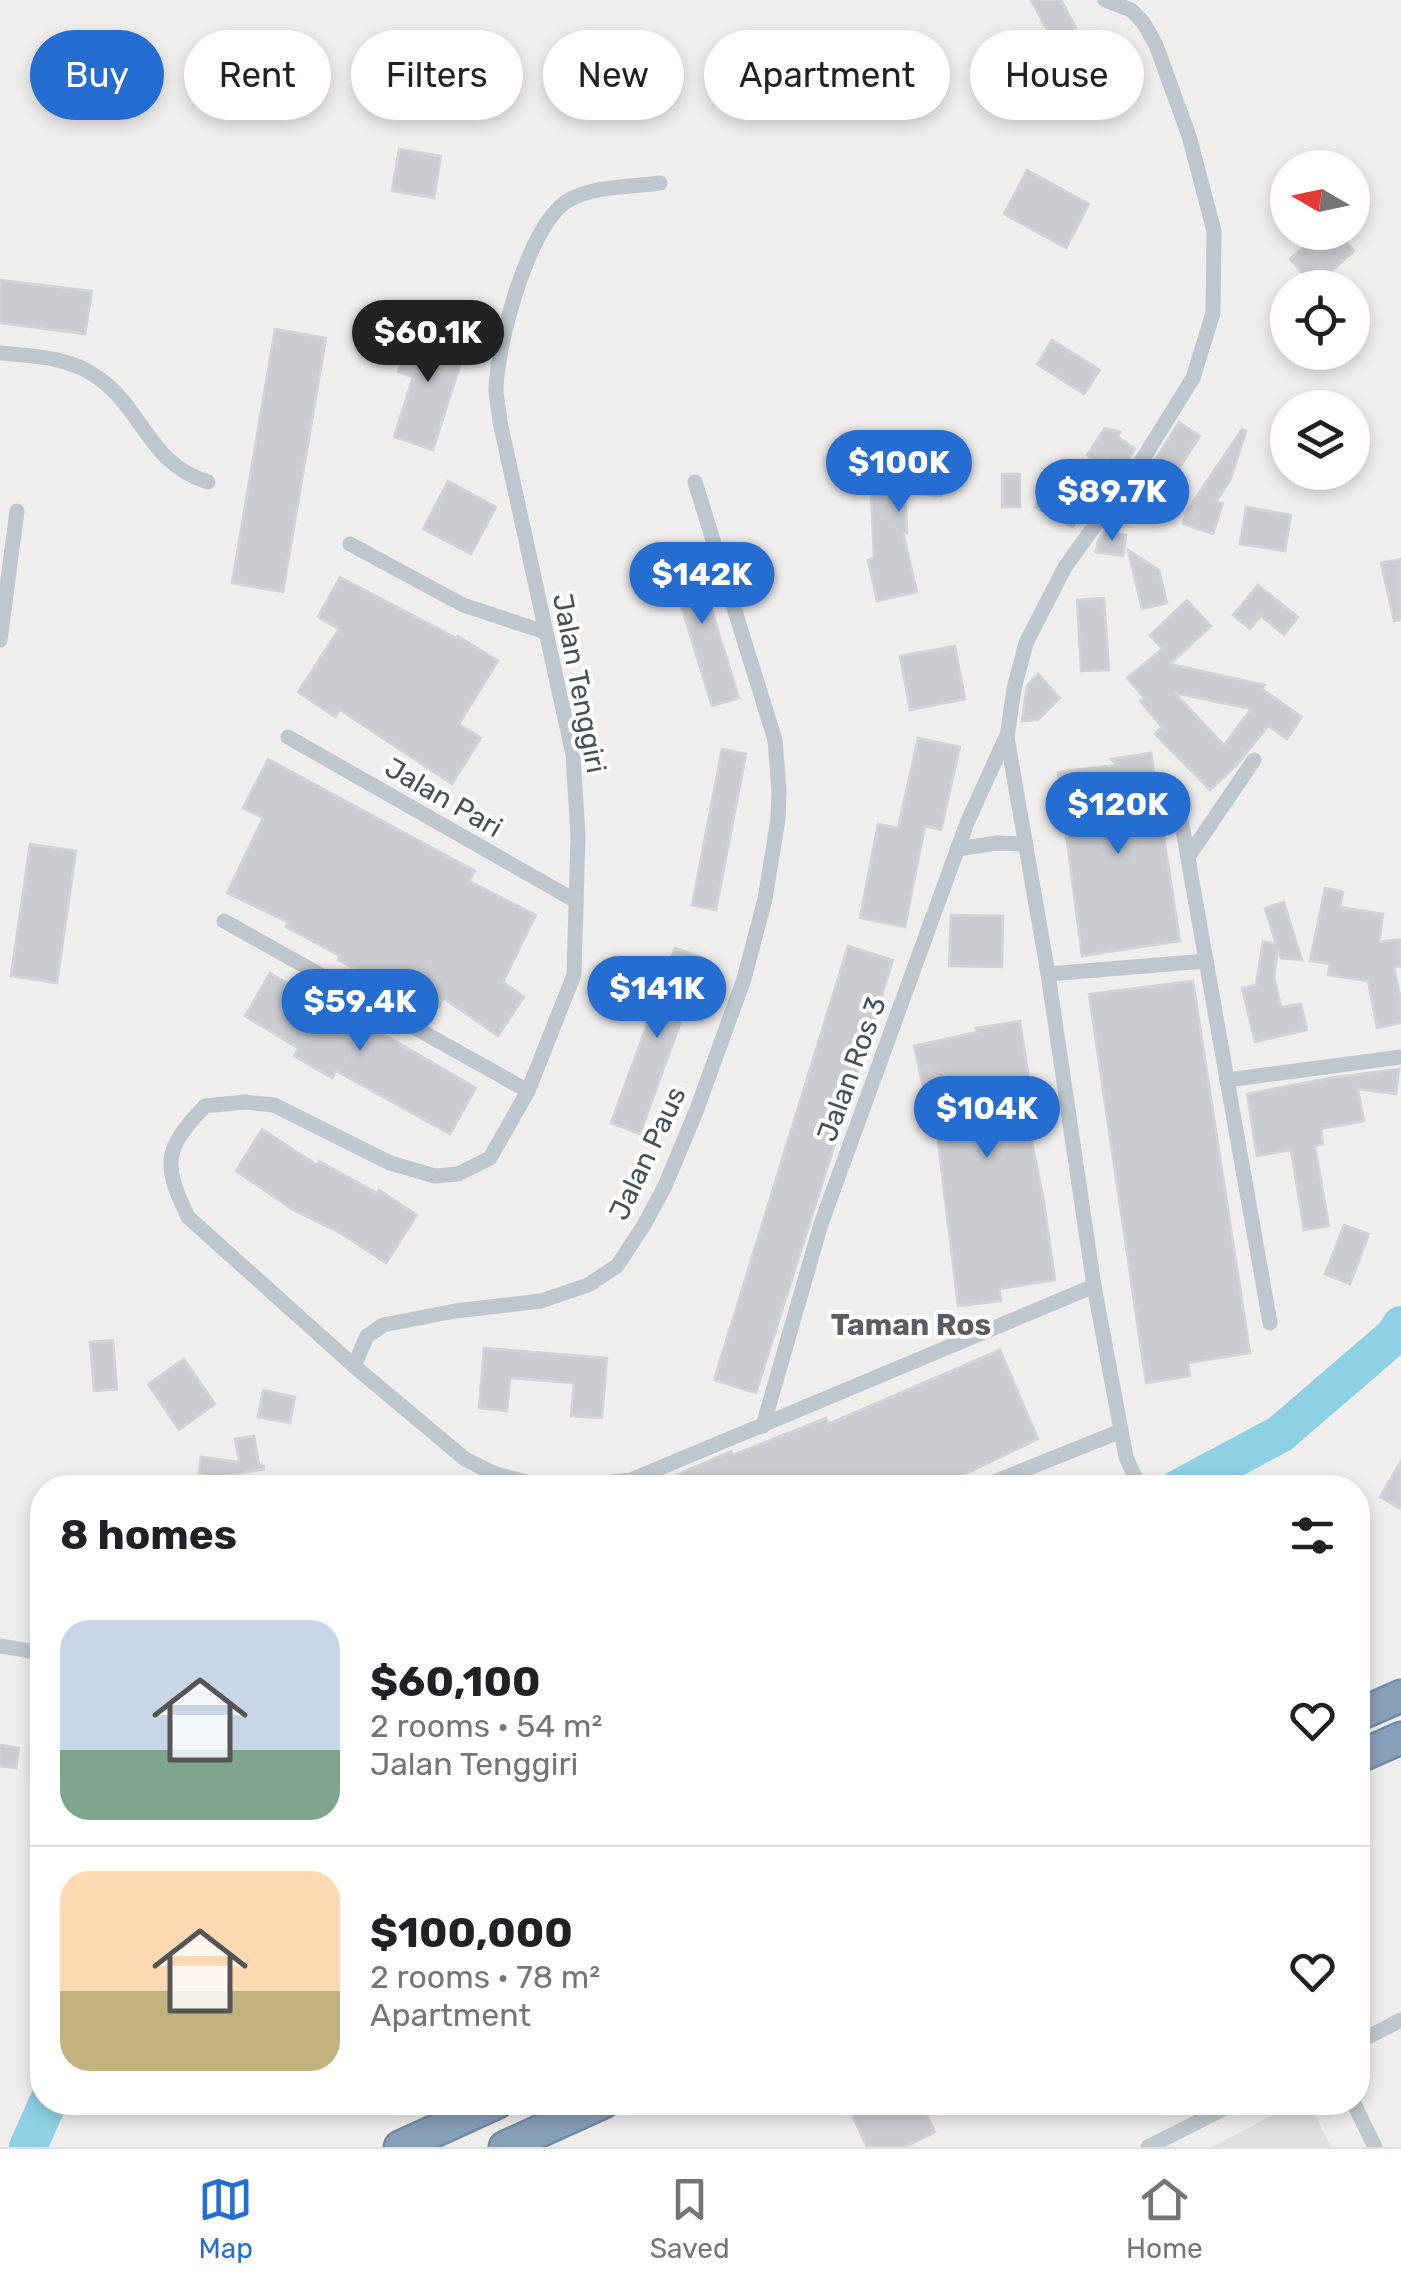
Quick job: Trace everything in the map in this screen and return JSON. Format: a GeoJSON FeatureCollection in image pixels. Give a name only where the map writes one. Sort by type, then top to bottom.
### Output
{"type":"FeatureCollection","features":[{"type":"Feature","properties":{"kind":"highway"},"geometry":{"type":"LineString","coordinates":[[1370,1710],[1401,1696]]}},
{"type":"Feature","properties":{"kind":"highway"},"geometry":{"type":"LineString","coordinates":[[1370,1752],[1401,1738]]}},
{"type":"Feature","properties":{"kind":"highway"},"geometry":{"type":"LineString","coordinates":[[400,2147],[470,2115]]}},
{"type":"Feature","properties":{"kind":"highway"},"geometry":{"type":"LineString","coordinates":[[505,2147],[575,2115]]}},
{"type":"Feature","properties":{"kind":"street"},"geometry":{"type":"LineString","coordinates":[[1105,0],[1131,10],[1143,22],[1156,46],[1189,136],[1214,230],[1213,313],[1193,378],[1065,568],[1026,644],[1007,737],[1048,974],[1094,1286],[1126,1457],[1134,1475]]}},
{"type":"Feature","properties":{"kind":"street","name":"Jalan Tenggiri"},"geometry":{"type":"LineString","coordinates":[[500,1475],[465,1459],[188,1217],[172,1184],[171,1160],[177,1135],[205,1106],[246,1102],[274,1105],[390,1162],[435,1176],[458,1174],[490,1158],[528,1090],[574,976],[578,836],[573,755],[496,392],[500,357],[534,245],[556,210],[581,195],[660,183]]}},
{"type":"Feature","properties":{"kind":"street"},"geometry":{"type":"LineString","coordinates":[[0,352],[57,359],[88,371],[113,390],[169,462],[208,482]]}},
{"type":"Feature","properties":{"kind":"street","name":"Jalan Paus"},"geometry":{"type":"LineString","coordinates":[[354,1366],[367,1336],[383,1325],[455,1311],[541,1302],[588,1285],[617,1266],[651,1212],[697,1109],[744,979],[761,915],[778,819],[779,791],[774,740],[695,482]]}},
{"type":"Feature","properties":{"kind":"street"},"geometry":{"type":"LineString","coordinates":[[0,640],[17,511]]}},
{"type":"Feature","properties":{"kind":"street"},"geometry":{"type":"LineString","coordinates":[[350,544],[463,605],[545,632]]}},
{"type":"Feature","properties":{"kind":"street","name":"Jalan Ros 3"},"geometry":{"type":"LineString","coordinates":[[763,1426],[821,1224],[957,848],[1007,737]]}},
{"type":"Feature","properties":{"kind":"street","name":"Jalan Pari"},"geometry":{"type":"LineString","coordinates":[[288,738],[576,901]]}},
{"type":"Feature","properties":{"kind":"street"},"geometry":{"type":"LineString","coordinates":[[1188,857],[1254,760]]}},
{"type":"Feature","properties":{"kind":"street"},"geometry":{"type":"LineString","coordinates":[[1178,802],[1270,1323]]}},
{"type":"Feature","properties":{"kind":"street"},"geometry":{"type":"LineString","coordinates":[[957,848],[1026,844]]}},
{"type":"Feature","properties":{"kind":"street"},"geometry":{"type":"LineString","coordinates":[[224,921],[528,1090]]}},
{"type":"Feature","properties":{"kind":"street"},"geometry":{"type":"LineString","coordinates":[[1048,974],[1206,961]]}},
{"type":"Feature","properties":{"kind":"street"},"geometry":{"type":"LineString","coordinates":[[1227,1080],[1401,1058]]}},
{"type":"Feature","properties":{"kind":"street"},"geometry":{"type":"LineString","coordinates":[[650,1475],[1094,1286]]}},
{"type":"Feature","properties":{"kind":"street"},"geometry":{"type":"LineString","coordinates":[[1011,1475],[1121,1431]]}},
{"type":"Feature","properties":{"kind":"street"},"geometry":{"type":"LineString","coordinates":[[0,1646],[30,1651]]}},
{"type":"Feature","properties":{"kind":"street"},"geometry":{"type":"LineString","coordinates":[[1370,2036],[1401,2020]]}},
{"type":"Feature","properties":{"kind":"street"},"geometry":{"type":"LineString","coordinates":[[1148,2147],[1211,2115]]}},
{"type":"Feature","properties":{"kind":"street"},"geometry":{"type":"LineString","coordinates":[[1359,2115],[1375,2147]]}},
{"type":"Feature","properties":{"kind":"shaded area"},"geometry":{"type":"Polygon","coordinates":[[[1273,2115],[1315,2115],[1331,2147],[1212,2147],[1273,2115]]]}},
{"type":"Feature","properties":{"kind":"building"},"geometry":{"type":"Polygon","coordinates":[[[1031,0],[1061,0],[1076,28],[1047,30],[1031,0]]]}},
{"type":"Feature","properties":{"kind":"building"},"geometry":{"type":"Polygon","coordinates":[[[399,149],[441,156],[434,198],[392,191],[399,149]]]}},
{"type":"Feature","properties":{"kind":"building"},"geometry":{"type":"Polygon","coordinates":[[[1027,170],[1089,204],[1066,248],[1004,214],[1027,170]]]}},
{"type":"Feature","properties":{"kind":"building"},"geometry":{"type":"Polygon","coordinates":[[[1300,250],[1354,251],[1333,270],[1299,270],[1290,259],[1300,250]]]}},
{"type":"Feature","properties":{"kind":"building"},"geometry":{"type":"Polygon","coordinates":[[[0,280],[92,291],[85,334],[0,323],[0,280]]]}},
{"type":"Feature","properties":{"kind":"building"},"geometry":{"type":"Polygon","coordinates":[[[411,327],[467,344],[433,450],[394,437],[413,377],[398,372],[411,327]]]}},
{"type":"Feature","properties":{"kind":"building"},"geometry":{"type":"Polygon","coordinates":[[[275,329],[326,338],[283,592],[232,583],[275,329]]]}},
{"type":"Feature","properties":{"kind":"building"},"geometry":{"type":"Polygon","coordinates":[[[1052,340],[1100,370],[1084,394],[1037,364],[1052,340]]]}},
{"type":"Feature","properties":{"kind":"building"},"geometry":{"type":"Polygon","coordinates":[[[1179,422],[1200,436],[1171,481],[1150,468],[1179,422]]]}},
{"type":"Feature","properties":{"kind":"building"},"geometry":{"type":"Polygon","coordinates":[[[1105,428],[1120,432],[1118,437],[1135,449],[1117,476],[1107,469],[1108,456],[1073,527],[1035,507],[1052,475],[1070,484],[1091,458],[1087,455],[1105,428]]]}},
{"type":"Feature","properties":{"kind":"building"},"geometry":{"type":"Polygon","coordinates":[[[1242,429],[1246,431],[1231,479],[1216,502],[1223,503],[1213,534],[1183,524],[1186,512],[1242,429]]]}},
{"type":"Feature","properties":{"kind":"building"},"geometry":{"type":"Polygon","coordinates":[[[894,442],[937,442],[937,476],[943,476],[941,496],[905,493],[907,533],[903,533],[917,592],[877,601],[868,560],[874,558],[871,490],[861,489],[861,480],[894,478],[894,442]]]}},
{"type":"Feature","properties":{"kind":"building"},"geometry":{"type":"Polygon","coordinates":[[[1002,474],[1020,474],[1020,507],[1002,507],[1002,474]]]}},
{"type":"Feature","properties":{"kind":"building"},"geometry":{"type":"Polygon","coordinates":[[[448,481],[496,507],[471,554],[423,529],[448,481]]]}},
{"type":"Feature","properties":{"kind":"building"},"geometry":{"type":"Polygon","coordinates":[[[1246,507],[1291,515],[1285,551],[1240,544],[1246,507]]]}},
{"type":"Feature","properties":{"kind":"building"},"geometry":{"type":"Polygon","coordinates":[[[1104,532],[1126,535],[1123,556],[1096,552],[1104,532]]]}},
{"type":"Feature","properties":{"kind":"building"},"geometry":{"type":"Polygon","coordinates":[[[693,549],[739,698],[712,706],[666,557],[693,549]]]}},
{"type":"Feature","properties":{"kind":"building"},"geometry":{"type":"Polygon","coordinates":[[[1128,550],[1159,570],[1167,603],[1142,609],[1128,550]]]}},
{"type":"Feature","properties":{"kind":"building"},"geometry":{"type":"Polygon","coordinates":[[[1401,559],[1401,620],[1394,621],[1381,563],[1401,559]]]}},
{"type":"Feature","properties":{"kind":"building"},"geometry":{"type":"Polygon","coordinates":[[[340,577],[458,636],[498,661],[459,724],[481,738],[452,784],[340,710],[335,717],[298,692],[339,629],[318,617],[340,577]]]}},
{"type":"Feature","properties":{"kind":"building"},"geometry":{"type":"Polygon","coordinates":[[[1258,585],[1298,617],[1284,635],[1261,616],[1250,629],[1233,615],[1258,585]]]}},
{"type":"Feature","properties":{"kind":"building"},"geometry":{"type":"Polygon","coordinates":[[[1104,598],[1109,670],[1081,671],[1077,600],[1104,598]]]}},
{"type":"Feature","properties":{"kind":"building"},"geometry":{"type":"Polygon","coordinates":[[[1187,600],[1211,626],[1170,664],[1265,685],[1262,689],[1302,717],[1287,739],[1268,726],[1236,766],[1210,790],[1155,734],[1162,727],[1127,678],[1162,649],[1150,635],[1187,600]],[[1175,693],[1224,745],[1251,709],[1175,693]]]}},
{"type":"Feature","properties":{"kind":"building"},"geometry":{"type":"Polygon","coordinates":[[[955,646],[965,699],[910,710],[900,656],[955,646]]]}},
{"type":"Feature","properties":{"kind":"building"},"geometry":{"type":"Polygon","coordinates":[[[1038,674],[1060,698],[1038,720],[1022,721],[1027,685],[1038,674]]]}},
{"type":"Feature","properties":{"kind":"building"},"geometry":{"type":"Polygon","coordinates":[[[918,738],[960,747],[941,830],[925,826],[905,927],[860,918],[878,824],[898,828],[918,738]]]}},
{"type":"Feature","properties":{"kind":"building"},"geometry":{"type":"Polygon","coordinates":[[[722,749],[746,754],[716,910],[692,905],[722,749]]]}},
{"type":"Feature","properties":{"kind":"building"},"geometry":{"type":"Polygon","coordinates":[[[1151,753],[1180,941],[1082,956],[1058,772],[1117,765],[1111,759],[1151,753]]]}},
{"type":"Feature","properties":{"kind":"building"},"geometry":{"type":"Polygon","coordinates":[[[268,759],[475,871],[469,881],[536,915],[503,982],[524,997],[498,1036],[443,998],[439,1007],[376,975],[374,979],[286,927],[288,922],[227,893],[263,818],[243,808],[268,759]]]}},
{"type":"Feature","properties":{"kind":"building"},"geometry":{"type":"Polygon","coordinates":[[[30,844],[76,851],[57,983],[11,976],[30,844]]]}},
{"type":"Feature","properties":{"kind":"building"},"geometry":{"type":"Polygon","coordinates":[[[1325,888],[1343,892],[1340,907],[1383,914],[1379,942],[1401,939],[1401,966],[1394,967],[1401,1023],[1377,1028],[1368,981],[1328,975],[1330,964],[1310,961],[1325,888]]]}},
{"type":"Feature","properties":{"kind":"building"},"geometry":{"type":"Polygon","coordinates":[[[1284,902],[1302,960],[1281,958],[1278,949],[1274,977],[1281,1007],[1301,1004],[1307,1030],[1255,1042],[1242,988],[1256,985],[1263,941],[1276,944],[1265,908],[1284,902]]]}},
{"type":"Feature","properties":{"kind":"building"},"geometry":{"type":"Polygon","coordinates":[[[951,915],[1003,916],[1002,967],[949,966],[951,915]]]}},
{"type":"Feature","properties":{"kind":"building"},"geometry":{"type":"Polygon","coordinates":[[[848,946],[893,960],[756,1393],[714,1380],[848,946]]]}},
{"type":"Feature","properties":{"kind":"building"},"geometry":{"type":"Polygon","coordinates":[[[675,948],[704,958],[640,1134],[611,1123],[675,948]]]}},
{"type":"Feature","properties":{"kind":"building"},"geometry":{"type":"Polygon","coordinates":[[[270,973],[323,1004],[325,1000],[476,1088],[450,1134],[336,1071],[332,1078],[294,1056],[298,1048],[245,1016],[270,973]]]}},
{"type":"Feature","properties":{"kind":"building"},"geometry":{"type":"Polygon","coordinates":[[[1193,981],[1250,1353],[1188,1363],[1190,1376],[1146,1383],[1089,994],[1193,981]]]}},
{"type":"Feature","properties":{"kind":"building"},"geometry":{"type":"Polygon","coordinates":[[[1020,1021],[1031,1093],[1022,1094],[1055,1280],[999,1289],[1001,1301],[958,1306],[934,1108],[928,1109],[914,1046],[977,1032],[976,1028],[1020,1021]]]}},
{"type":"Feature","properties":{"kind":"building"},"geometry":{"type":"Polygon","coordinates":[[[1399,1069],[1396,1094],[1358,1089],[1364,1121],[1321,1129],[1323,1144],[1315,1146],[1329,1226],[1304,1230],[1291,1150],[1257,1156],[1247,1094],[1399,1069]]]}},
{"type":"Feature","properties":{"kind":"building"},"geometry":{"type":"Polygon","coordinates":[[[262,1129],[317,1165],[319,1161],[377,1193],[379,1190],[417,1215],[386,1263],[337,1231],[293,1210],[236,1171],[262,1129]]]}},
{"type":"Feature","properties":{"kind":"building"},"geometry":{"type":"Polygon","coordinates":[[[1344,1225],[1369,1234],[1350,1284],[1325,1274],[1344,1225]]]}},
{"type":"Feature","properties":{"kind":"building"},"geometry":{"type":"Polygon","coordinates":[[[113,1340],[117,1389],[94,1391],[90,1342],[113,1340]]]}},
{"type":"Feature","properties":{"kind":"building"},"geometry":{"type":"Polygon","coordinates":[[[484,1348],[607,1358],[602,1418],[571,1416],[574,1383],[510,1378],[507,1411],[479,1408],[484,1348]]]}},
{"type":"Feature","properties":{"kind":"building"},"geometry":{"type":"Polygon","coordinates":[[[1000,1350],[1038,1439],[963,1475],[677,1475],[731,1451],[733,1455],[826,1418],[828,1424],[1000,1350]]]}},
{"type":"Feature","properties":{"kind":"building"},"geometry":{"type":"Polygon","coordinates":[[[184,1359],[215,1404],[179,1430],[148,1384],[184,1359]]]}},
{"type":"Feature","properties":{"kind":"building"},"geometry":{"type":"Polygon","coordinates":[[[263,1390],[295,1397],[290,1423],[258,1417],[263,1390]]]}},
{"type":"Feature","properties":{"kind":"building"},"geometry":{"type":"Polygon","coordinates":[[[254,1436],[259,1465],[264,1469],[230,1475],[199,1473],[201,1457],[239,1462],[235,1439],[254,1436]]]}},
{"type":"Feature","properties":{"kind":"building"},"geometry":{"type":"Polygon","coordinates":[[[1401,1461],[1401,1509],[1380,1497],[1401,1461]]]}},
{"type":"Feature","properties":{"kind":"building"},"geometry":{"type":"Polygon","coordinates":[[[0,1745],[19,1748],[16,1768],[0,1766],[0,1745]]]}},
{"type":"Feature","properties":{"kind":"building"},"geometry":{"type":"Polygon","coordinates":[[[926,2115],[935,2132],[905,2147],[867,2147],[853,2117],[926,2115]]]}},
{"type":"Feature","properties":{"kind":"waterway"},"geometry":{"type":"LineString","coordinates":[[1203,1475],[1280,1434],[1394,1336],[1401,1325]]}},
{"type":"Feature","properties":{"kind":"waterway"},"geometry":{"type":"LineString","coordinates":[[28,2147],[42,2115]]}},
{"type":"Feature","properties":{"kind":"district","name":"Taman Ros"},"geometry":{"type":"Point","coordinates":[911,1325]}}]}
